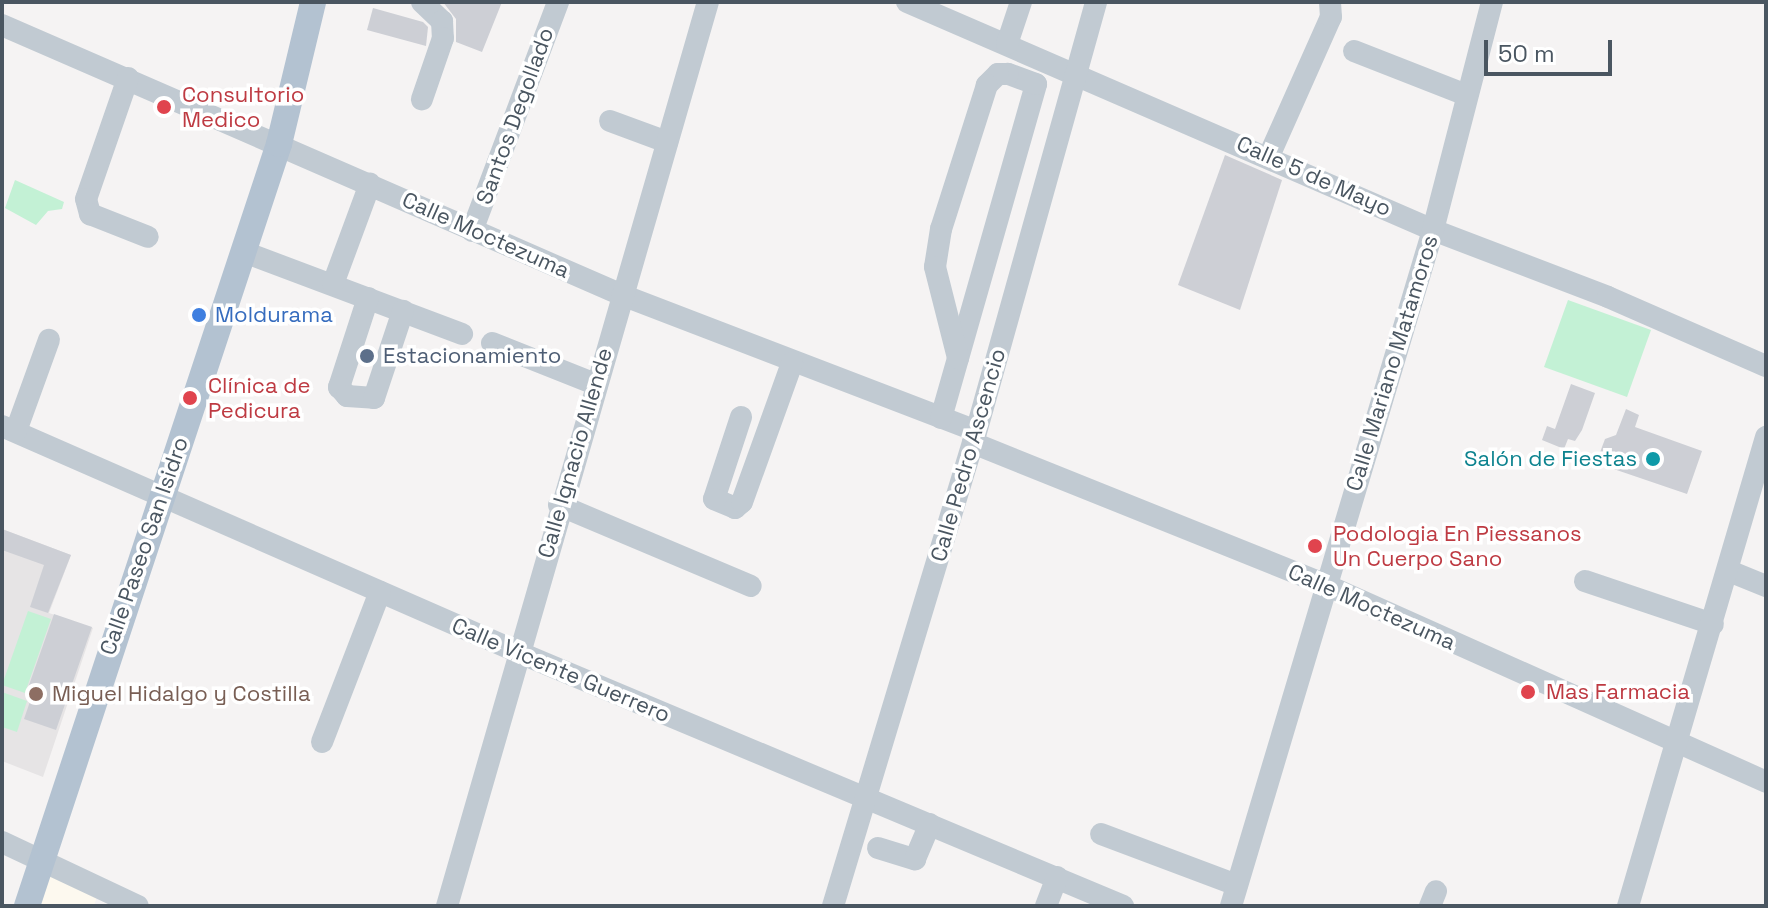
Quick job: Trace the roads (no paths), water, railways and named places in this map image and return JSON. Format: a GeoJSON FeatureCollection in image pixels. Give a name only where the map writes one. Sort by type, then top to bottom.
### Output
{"type":"FeatureCollection","features":[{"type":"Feature","properties":{"kind":"main road","name":"Calle Paseo San Isidro"},"geometry":{"type":"LineString","coordinates":[[27,906],[39,861],[279,144],[313,2]]}},
{"type":"Feature","properties":{"kind":"street"},"geometry":{"type":"LineString","coordinates":[[422,2],[442,21],[443,38],[422,99]]}},
{"type":"Feature","properties":{"kind":"street","name":"Santos Degollado"},"geometry":{"type":"LineString","coordinates":[[472,231],[558,2]]}},
{"type":"Feature","properties":{"kind":"street","name":"Calle Ignacio Allende"},"geometry":{"type":"LineString","coordinates":[[447,906],[520,653],[588,382],[622,295],[708,2]]}},
{"type":"Feature","properties":{"kind":"street","name":"Calle 5 de Mayo"},"geometry":{"type":"LineString","coordinates":[[907,2],[1269,156],[1433,230],[1608,297],[1766,366]]}},
{"type":"Feature","properties":{"kind":"street"},"geometry":{"type":"LineString","coordinates":[[1007,44],[1021,2]]}},
{"type":"Feature","properties":{"kind":"street","name":"Calle Pedro Ascencio"},"geometry":{"type":"LineString","coordinates":[[833,906],[975,437],[1096,2]]}},
{"type":"Feature","properties":{"kind":"street"},"geometry":{"type":"LineString","coordinates":[[1269,156],[1331,17],[1330,2]]}},
{"type":"Feature","properties":{"kind":"street","name":"Calle Mariano Matamoros"},"geometry":{"type":"LineString","coordinates":[[1234,896],[1433,230],[1492,2]]}},
{"type":"Feature","properties":{"kind":"street","name":"Calle Moctezuma"},"geometry":{"type":"LineString","coordinates":[[2,25],[622,295],[941,418],[975,437],[1326,585],[1766,782]]}},
{"type":"Feature","properties":{"kind":"street"},"geometry":{"type":"LineString","coordinates":[[1354,51],[1466,95]]}},
{"type":"Feature","properties":{"kind":"street"},"geometry":{"type":"LineString","coordinates":[[941,418],[1045,59]]}},
{"type":"Feature","properties":{"kind":"street"},"geometry":{"type":"LineString","coordinates":[[958,358],[935,267],[941,229],[992,78],[1008,74],[1036,84]]}},
{"type":"Feature","properties":{"kind":"street"},"geometry":{"type":"LineString","coordinates":[[128,78],[86,199],[90,214],[148,237]]}},
{"type":"Feature","properties":{"kind":"street"},"geometry":{"type":"LineString","coordinates":[[610,121],[667,142]]}},
{"type":"Feature","properties":{"kind":"street"},"geometry":{"type":"LineString","coordinates":[[333,284],[370,184]]}},
{"type":"Feature","properties":{"kind":"street"},"geometry":{"type":"LineString","coordinates":[[244,252],[462,334]]}},
{"type":"Feature","properties":{"kind":"street"},"geometry":{"type":"LineString","coordinates":[[368,298],[339,387],[347,396],[374,398],[403,311]]}},
{"type":"Feature","properties":{"kind":"street"},"geometry":{"type":"LineString","coordinates":[[9,428],[49,340]]}},
{"type":"Feature","properties":{"kind":"street"},"geometry":{"type":"LineString","coordinates":[[492,343],[588,382]]}},
{"type":"Feature","properties":{"kind":"street"},"geometry":{"type":"LineString","coordinates":[[741,417],[714,499],[735,508],[742,502],[792,363]]}},
{"type":"Feature","properties":{"kind":"street","name":"Calle Vicente Guerrero"},"geometry":{"type":"LineString","coordinates":[[9,428],[520,653],[1123,906]]}},
{"type":"Feature","properties":{"kind":"street"},"geometry":{"type":"LineString","coordinates":[[1628,906],[1766,437]]}},
{"type":"Feature","properties":{"kind":"street"},"geometry":{"type":"LineString","coordinates":[[559,505],[751,586]]}},
{"type":"Feature","properties":{"kind":"street"},"geometry":{"type":"LineString","coordinates":[[1729,571],[1766,586]]}},
{"type":"Feature","properties":{"kind":"street"},"geometry":{"type":"LineString","coordinates":[[1585,581],[1713,624]]}},
{"type":"Feature","properties":{"kind":"street"},"geometry":{"type":"LineString","coordinates":[[322,742],[380,592]]}},
{"type":"Feature","properties":{"kind":"street"},"geometry":{"type":"LineString","coordinates":[[878,848],[915,859],[930,824]]}},
{"type":"Feature","properties":{"kind":"street"},"geometry":{"type":"LineString","coordinates":[[1101,834],[1234,896]]}},
{"type":"Feature","properties":{"kind":"street"},"geometry":{"type":"LineString","coordinates":[[2,842],[138,906]]}},
{"type":"Feature","properties":{"kind":"street"},"geometry":{"type":"LineString","coordinates":[[1046,906],[1057,877]]}},
{"type":"Feature","properties":{"kind":"place","name":"Consultorio Medico"},"geometry":{"type":"Point","coordinates":[164,107]}},
{"type":"Feature","properties":{"kind":"place","name":"Moldurama"},"geometry":{"type":"Point","coordinates":[199,315]}},
{"type":"Feature","properties":{"kind":"place","name":"Estacionamiento"},"geometry":{"type":"Point","coordinates":[367,356]}},
{"type":"Feature","properties":{"kind":"place","name":"Clínica de Pedicura"},"geometry":{"type":"Point","coordinates":[190,398]}},
{"type":"Feature","properties":{"kind":"place","name":"Salón de Fiestas"},"geometry":{"type":"Point","coordinates":[1653,459]}},
{"type":"Feature","properties":{"kind":"place","name":"Podologia En Piessanos Un Cuerpo Sano"},"geometry":{"type":"Point","coordinates":[1315,546]}},
{"type":"Feature","properties":{"kind":"place","name":"Mas Farmacia"},"geometry":{"type":"Point","coordinates":[1528,692]}},
{"type":"Feature","properties":{"kind":"place","name":"Miguel Hidalgo y Costilla"},"geometry":{"type":"Point","coordinates":[36,694]}}]}
